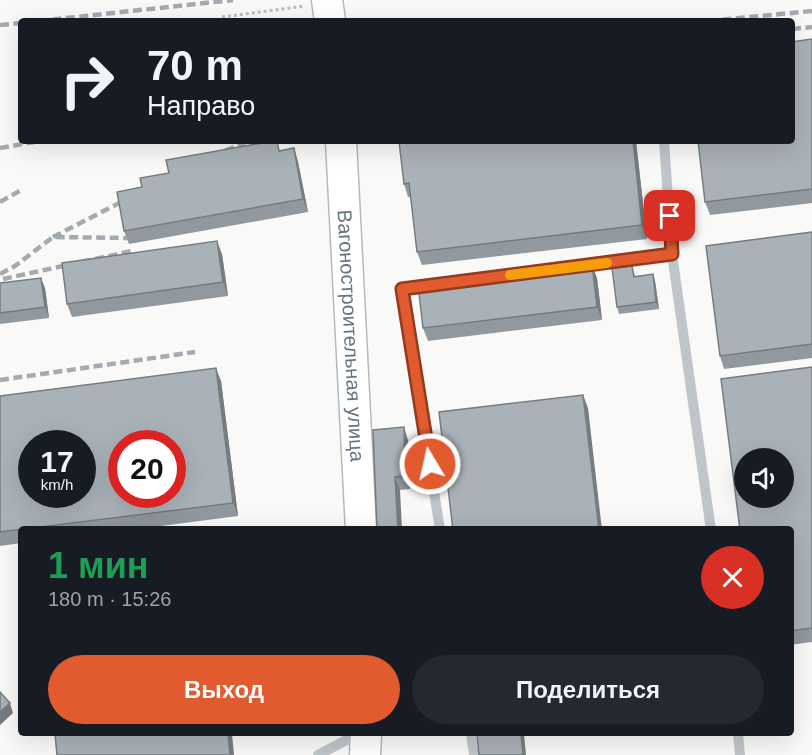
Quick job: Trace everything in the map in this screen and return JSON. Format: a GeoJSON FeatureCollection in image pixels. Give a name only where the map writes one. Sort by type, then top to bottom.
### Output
{"type":"FeatureCollection","features":[{"type":"Feature","properties":{"kind":"main road","name":"Вагоностроительная улица"},"geometry":{"type":"LineString","coordinates":[[341,144],[361,526]]}},
{"type":"Feature","properties":{"kind":"main road"},"geometry":{"type":"LineString","coordinates":[[365,755],[366,736]]}},
{"type":"Feature","properties":{"kind":"lane"},"geometry":{"type":"LineString","coordinates":[[664,144],[672,254],[710,526]]}},
{"type":"Feature","properties":{"kind":"lane"},"geometry":{"type":"LineString","coordinates":[[567,268],[672,254]]}},
{"type":"Feature","properties":{"kind":"lane"},"geometry":{"type":"LineString","coordinates":[[437,284],[402,289],[439,526]]}},
{"type":"Feature","properties":{"kind":"lane"},"geometry":{"type":"LineString","coordinates":[[318,755],[354,736]]}},
{"type":"Feature","properties":{"kind":"lane"},"geometry":{"type":"LineString","coordinates":[[471,736],[474,755]]}},
{"type":"Feature","properties":{"kind":"lane"},"geometry":{"type":"LineString","coordinates":[[738,736],[740,755]]}},
{"type":"Feature","properties":{"kind":"path"},"geometry":{"type":"LineString","coordinates":[[222,17],[328,8]]}},
{"type":"Feature","properties":{"kind":"building"},"geometry":{"type":"Polygon","coordinates":[[[812,39],[812,189],[705,202],[698,144],[795,144],[795,42],[812,39]]]}},
{"type":"Feature","properties":{"kind":"building"},"geometry":{"type":"Polygon","coordinates":[[[256,144],[278,144],[279,151],[294,148],[303,199],[124,231],[117,192],[142,187],[140,178],[169,173],[166,160],[256,144]]]}},
{"type":"Feature","properties":{"kind":"building"},"geometry":{"type":"Polygon","coordinates":[[[399,144],[633,144],[642,225],[417,252],[409,183],[404,184],[399,144]]]}},
{"type":"Feature","properties":{"kind":"building"},"geometry":{"type":"Polygon","coordinates":[[[812,232],[812,344],[720,356],[706,246],[812,232]]]}},
{"type":"Feature","properties":{"kind":"building"},"geometry":{"type":"Polygon","coordinates":[[[217,241],[223,282],[67,304],[62,263],[217,241]]]}},
{"type":"Feature","properties":{"kind":"building"},"geometry":{"type":"Polygon","coordinates":[[[592,264],[597,307],[423,328],[418,285],[592,264]]]}},
{"type":"Feature","properties":{"kind":"building"},"geometry":{"type":"Polygon","coordinates":[[[632,266],[634,277],[653,274],[656,302],[617,307],[612,268],[632,266]]]}},
{"type":"Feature","properties":{"kind":"building"},"geometry":{"type":"Polygon","coordinates":[[[41,278],[45,307],[0,313],[0,283],[41,278]]]}},
{"type":"Feature","properties":{"kind":"building"},"geometry":{"type":"Polygon","coordinates":[[[812,367],[812,628],[794,630],[794,526],[739,526],[737,508],[794,508],[794,448],[734,448],[734,482],[721,379],[812,367]]]}},
{"type":"Feature","properties":{"kind":"building"},"geometry":{"type":"Polygon","coordinates":[[[216,368],[233,503],[48,526],[18,526],[18,530],[0,532],[0,396],[216,368]]]}},
{"type":"Feature","properties":{"kind":"building"},"geometry":{"type":"Polygon","coordinates":[[[583,395],[599,526],[453,526],[439,412],[583,395]]]}},
{"type":"Feature","properties":{"kind":"building"},"geometry":{"type":"Polygon","coordinates":[[[404,427],[405,476],[395,477],[398,526],[377,526],[373,430],[404,427]]]}},
{"type":"Feature","properties":{"kind":"building"},"geometry":{"type":"Polygon","coordinates":[[[0,692],[10,703],[0,712],[0,692]]]}},
{"type":"Feature","properties":{"kind":"building"},"geometry":{"type":"Polygon","coordinates":[[[55,736],[228,736],[230,755],[57,755],[55,736]]]}},
{"type":"Feature","properties":{"kind":"building"},"geometry":{"type":"Polygon","coordinates":[[[477,736],[521,736],[523,755],[479,755],[477,736]]]}},
{"type":"Feature","properties":{"kind":"railway"},"geometry":{"type":"LineString","coordinates":[[67,18],[233,0]]}},
{"type":"Feature","properties":{"kind":"railway"},"geometry":{"type":"LineString","coordinates":[[740,18],[812,11]]}},
{"type":"Feature","properties":{"kind":"railway"},"geometry":{"type":"LineString","coordinates":[[0,25],[18,23]]}},
{"type":"Feature","properties":{"kind":"railway"},"geometry":{"type":"LineString","coordinates":[[795,29],[812,27]]}},
{"type":"Feature","properties":{"kind":"railway"},"geometry":{"type":"LineString","coordinates":[[0,148],[23,144]]}},
{"type":"Feature","properties":{"kind":"railway"},"geometry":{"type":"LineString","coordinates":[[213,156],[241,144]]}},
{"type":"Feature","properties":{"kind":"railway"},"geometry":{"type":"LineString","coordinates":[[0,202],[23,189]]}},
{"type":"Feature","properties":{"kind":"railway"},"geometry":{"type":"LineString","coordinates":[[53,237],[133,196]]}},
{"type":"Feature","properties":{"kind":"railway"},"geometry":{"type":"LineString","coordinates":[[0,274],[15,266],[53,237],[129,238]]}},
{"type":"Feature","properties":{"kind":"railway"},"geometry":{"type":"LineString","coordinates":[[3,279],[132,251]]}},
{"type":"Feature","properties":{"kind":"railway"},"geometry":{"type":"LineString","coordinates":[[0,380],[195,352]]}},
{"type":"Feature","properties":{"kind":"slow traffic"},"geometry":{"type":"LineString","coordinates":[[510,275],[607,263]]}},
{"type":"Feature","properties":{"kind":"route"},"geometry":{"type":"LineString","coordinates":[[430,464],[402,289],[672,254],[670,216]]}}]}
